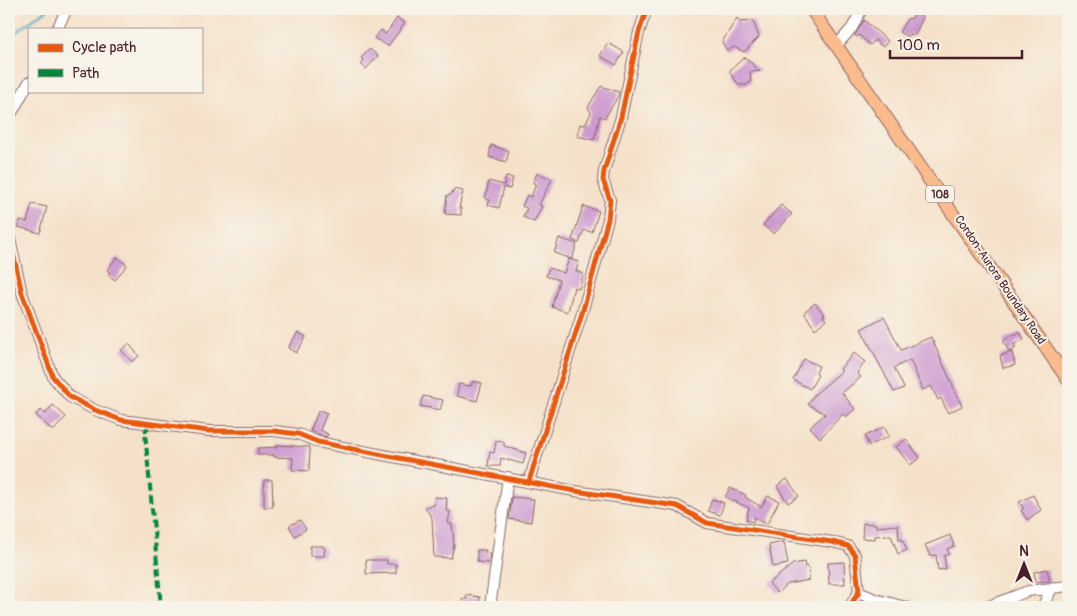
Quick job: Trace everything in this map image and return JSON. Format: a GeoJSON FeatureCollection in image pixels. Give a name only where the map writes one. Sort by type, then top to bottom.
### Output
{"type":"FeatureCollection","features":[{"type":"Feature","properties":{"kind":"main road","name":"Cordon-Aurora Boundary Road"},"geometry":{"type":"LineString","coordinates":[[810,9],[837,45],[1068,380]]}},
{"type":"Feature","properties":{"kind":"street"},"geometry":{"type":"LineString","coordinates":[[58,28],[68,9]]}},
{"type":"Feature","properties":{"kind":"street"},"geometry":{"type":"LineString","coordinates":[[529,482],[583,310],[608,219],[610,200],[605,188],[604,171],[621,117],[639,32],[647,9]]}},
{"type":"Feature","properties":{"kind":"street"},"geometry":{"type":"LineString","coordinates":[[837,45],[852,28],[862,9]]}},
{"type":"Feature","properties":{"kind":"street"},"geometry":{"type":"LineString","coordinates":[[9,118],[28,84]]}},
{"type":"Feature","properties":{"kind":"street"},"geometry":{"type":"LineString","coordinates":[[9,235],[22,293],[53,377],[70,396],[95,410],[122,420],[149,425],[209,431],[298,434],[318,442],[529,482],[677,506],[707,523],[796,534],[848,546],[855,555],[859,592],[849,607]]}},
{"type":"Feature","properties":{"kind":"street"},"geometry":{"type":"LineString","coordinates":[[490,607],[508,477]]}},
{"type":"Feature","properties":{"kind":"street"},"geometry":{"type":"LineString","coordinates":[[986,607],[1028,591],[1068,586]]}},
{"type":"Feature","properties":{"kind":"street"},"geometry":{"type":"LineString","coordinates":[[1042,607],[1053,587]]}},
{"type":"Feature","properties":{"kind":"street"},"geometry":{"type":"LineString","coordinates":[[859,592],[875,599],[906,607]]}},
{"type":"Feature","properties":{"kind":"building"},"geometry":{"type":"Polygon","coordinates":[[[917,11],[923,18],[914,36],[910,33],[908,37],[899,32],[908,18],[911,19],[917,11]]]}},
{"type":"Feature","properties":{"kind":"building"},"geometry":{"type":"Polygon","coordinates":[[[397,18],[405,23],[388,46],[374,38],[381,30],[386,34],[397,18]]]}},
{"type":"Feature","properties":{"kind":"building"},"geometry":{"type":"Polygon","coordinates":[[[737,18],[740,22],[753,21],[759,37],[744,52],[734,47],[727,51],[722,42],[737,18]]]}},
{"type":"Feature","properties":{"kind":"building"},"geometry":{"type":"Polygon","coordinates":[[[864,20],[888,41],[883,47],[875,40],[870,45],[859,35],[857,37],[855,35],[864,20]]]}},
{"type":"Feature","properties":{"kind":"building"},"geometry":{"type":"Polygon","coordinates":[[[608,43],[624,52],[616,65],[600,56],[608,43]]]}},
{"type":"Feature","properties":{"kind":"building"},"geometry":{"type":"Polygon","coordinates":[[[370,49],[378,56],[366,69],[361,64],[364,61],[361,58],[370,49]]]}},
{"type":"Feature","properties":{"kind":"building"},"geometry":{"type":"Polygon","coordinates":[[[745,57],[760,71],[750,72],[751,82],[746,85],[739,85],[730,73],[730,70],[745,57]]]}},
{"type":"Feature","properties":{"kind":"building"},"geometry":{"type":"Polygon","coordinates":[[[601,86],[619,92],[618,96],[605,118],[600,116],[594,140],[577,136],[580,124],[585,125],[591,113],[588,107],[601,86]]]}},
{"type":"Feature","properties":{"kind":"building"},"geometry":{"type":"Polygon","coordinates":[[[491,145],[509,151],[506,162],[489,157],[491,145]]]}},
{"type":"Feature","properties":{"kind":"building"},"geometry":{"type":"Polygon","coordinates":[[[537,173],[552,179],[539,205],[542,206],[534,222],[523,217],[527,208],[522,206],[527,195],[531,197],[536,184],[533,183],[537,173]]]}},
{"type":"Feature","properties":{"kind":"building"},"geometry":{"type":"Polygon","coordinates":[[[506,177],[513,178],[510,189],[504,187],[499,208],[488,205],[490,200],[485,199],[489,181],[504,185],[506,177]]]}},
{"type":"Feature","properties":{"kind":"building"},"geometry":{"type":"Polygon","coordinates":[[[454,189],[463,191],[459,208],[461,208],[461,215],[445,214],[447,195],[451,195],[454,189]]]}},
{"type":"Feature","properties":{"kind":"building"},"geometry":{"type":"Polygon","coordinates":[[[32,204],[47,207],[40,233],[18,227],[20,220],[27,222],[32,204]]]}},
{"type":"Feature","properties":{"kind":"building"},"geometry":{"type":"Polygon","coordinates":[[[781,205],[792,214],[774,234],[763,225],[781,205]]]}},
{"type":"Feature","properties":{"kind":"building"},"geometry":{"type":"Polygon","coordinates":[[[583,206],[599,211],[592,232],[584,230],[579,243],[572,240],[583,206]]]}},
{"type":"Feature","properties":{"kind":"building"},"geometry":{"type":"Polygon","coordinates":[[[559,238],[577,244],[572,259],[554,253],[559,238]]]}},
{"type":"Feature","properties":{"kind":"building"},"geometry":{"type":"Polygon","coordinates":[[[117,257],[127,265],[115,280],[108,275],[110,273],[107,270],[117,257]]]}},
{"type":"Feature","properties":{"kind":"building"},"geometry":{"type":"Polygon","coordinates":[[[569,259],[579,262],[576,271],[584,274],[579,289],[574,287],[568,312],[552,307],[559,280],[546,276],[549,268],[564,273],[569,259]]]}},
{"type":"Feature","properties":{"kind":"building"},"geometry":{"type":"Polygon","coordinates":[[[815,303],[825,315],[823,316],[826,320],[815,329],[804,312],[815,303]]]}},
{"type":"Feature","properties":{"kind":"building"},"geometry":{"type":"Polygon","coordinates":[[[884,317],[901,350],[931,337],[962,406],[948,413],[941,398],[938,400],[931,386],[923,390],[910,360],[894,368],[904,388],[894,392],[861,329],[884,317]]]}},
{"type":"Feature","properties":{"kind":"building"},"geometry":{"type":"Polygon","coordinates":[[[298,332],[306,337],[296,353],[288,348],[298,332]]]}},
{"type":"Feature","properties":{"kind":"building"},"geometry":{"type":"Polygon","coordinates":[[[1020,332],[1024,339],[1014,344],[1016,348],[1009,352],[1003,340],[1020,332]]]}},
{"type":"Feature","properties":{"kind":"building"},"geometry":{"type":"Polygon","coordinates":[[[129,344],[139,356],[132,362],[121,350],[129,344]]]}},
{"type":"Feature","properties":{"kind":"building"},"geometry":{"type":"Polygon","coordinates":[[[1012,352],[1015,365],[1003,368],[1000,356],[1012,352]]]}},
{"type":"Feature","properties":{"kind":"building"},"geometry":{"type":"Polygon","coordinates":[[[854,353],[865,362],[857,373],[861,377],[842,393],[855,409],[846,417],[843,414],[820,438],[810,427],[825,414],[808,404],[814,395],[842,371],[840,369],[854,353]]]}},
{"type":"Feature","properties":{"kind":"building"},"geometry":{"type":"Polygon","coordinates":[[[804,359],[819,366],[816,373],[818,375],[810,389],[793,380],[804,359]]]}},
{"type":"Feature","properties":{"kind":"building"},"geometry":{"type":"Polygon","coordinates":[[[473,381],[482,383],[477,401],[457,396],[459,384],[471,386],[473,381]]]}},
{"type":"Feature","properties":{"kind":"building"},"geometry":{"type":"Polygon","coordinates":[[[423,396],[443,400],[440,410],[420,406],[423,396]]]}},
{"type":"Feature","properties":{"kind":"building"},"geometry":{"type":"Polygon","coordinates":[[[53,405],[66,417],[53,431],[36,415],[41,410],[45,414],[53,405]]]}},
{"type":"Feature","properties":{"kind":"building"},"geometry":{"type":"Polygon","coordinates":[[[319,410],[327,413],[320,430],[328,434],[326,437],[310,431],[319,410]]]}},
{"type":"Feature","properties":{"kind":"building"},"geometry":{"type":"Polygon","coordinates":[[[884,427],[889,436],[869,446],[865,436],[884,427]]]}},
{"type":"Feature","properties":{"kind":"building"},"geometry":{"type":"Polygon","coordinates":[[[906,439],[920,458],[910,465],[896,447],[906,439]]]}},
{"type":"Feature","properties":{"kind":"building"},"geometry":{"type":"Polygon","coordinates":[[[496,441],[504,442],[504,446],[526,453],[523,464],[501,458],[500,466],[488,466],[490,452],[494,453],[496,441]]]}},
{"type":"Feature","properties":{"kind":"building"},"geometry":{"type":"Polygon","coordinates":[[[277,445],[310,447],[309,471],[292,470],[293,458],[258,455],[258,448],[277,447],[277,445]]]}},
{"type":"Feature","properties":{"kind":"building"},"geometry":{"type":"Polygon","coordinates":[[[787,479],[799,496],[788,503],[777,486],[787,479]]]}},
{"type":"Feature","properties":{"kind":"building"},"geometry":{"type":"Polygon","coordinates":[[[264,480],[272,480],[273,507],[264,507],[264,480]]]}},
{"type":"Feature","properties":{"kind":"building"},"geometry":{"type":"Polygon","coordinates":[[[730,488],[746,495],[745,497],[761,507],[768,496],[779,501],[767,524],[754,517],[753,522],[746,520],[749,508],[725,497],[730,488]]]}},
{"type":"Feature","properties":{"kind":"building"},"geometry":{"type":"Polygon","coordinates":[[[1033,495],[1041,510],[1027,520],[1021,510],[1024,508],[1019,502],[1033,495]]]}},
{"type":"Feature","properties":{"kind":"building"},"geometry":{"type":"Polygon","coordinates":[[[435,497],[447,498],[446,511],[450,511],[448,524],[452,524],[454,545],[451,558],[434,557],[432,518],[425,507],[434,505],[435,497]]]}},
{"type":"Feature","properties":{"kind":"building"},"geometry":{"type":"Polygon","coordinates":[[[512,497],[534,499],[531,522],[509,519],[512,497]]]}},
{"type":"Feature","properties":{"kind":"building"},"geometry":{"type":"Polygon","coordinates":[[[712,499],[724,503],[720,515],[708,511],[712,499]]]}},
{"type":"Feature","properties":{"kind":"building"},"geometry":{"type":"Polygon","coordinates":[[[300,520],[306,529],[295,536],[289,526],[300,520]]]}},
{"type":"Feature","properties":{"kind":"building"},"geometry":{"type":"Polygon","coordinates":[[[863,523],[876,524],[876,527],[898,525],[899,540],[902,539],[907,550],[898,554],[891,535],[875,536],[875,539],[862,538],[863,523]]]}},
{"type":"Feature","properties":{"kind":"building"},"geometry":{"type":"Polygon","coordinates":[[[950,535],[954,546],[947,549],[949,554],[944,556],[946,569],[938,570],[936,555],[930,556],[925,545],[950,535]]]}},
{"type":"Feature","properties":{"kind":"building"},"geometry":{"type":"Polygon","coordinates":[[[784,542],[788,564],[773,567],[769,545],[784,542]]]}},
{"type":"Feature","properties":{"kind":"building"},"geometry":{"type":"Polygon","coordinates":[[[310,546],[323,546],[325,549],[324,556],[310,556],[310,546]]]}},
{"type":"Feature","properties":{"kind":"building"},"geometry":{"type":"Polygon","coordinates":[[[477,550],[486,550],[485,553],[490,554],[489,563],[477,562],[477,550]]]}},
{"type":"Feature","properties":{"kind":"building"},"geometry":{"type":"Polygon","coordinates":[[[366,560],[387,560],[387,564],[396,564],[396,573],[366,574],[366,560]]]}},
{"type":"Feature","properties":{"kind":"building"},"geometry":{"type":"Polygon","coordinates":[[[804,562],[805,567],[808,566],[809,580],[788,584],[777,593],[769,583],[793,564],[804,562]]]}},
{"type":"Feature","properties":{"kind":"building"},"geometry":{"type":"Polygon","coordinates":[[[844,562],[845,584],[829,584],[828,563],[844,562]]]}},
{"type":"Feature","properties":{"kind":"building"},"geometry":{"type":"Polygon","coordinates":[[[1047,569],[1050,581],[1036,582],[1034,572],[1047,569]]]}},
{"type":"Feature","properties":{"kind":"building"},"geometry":{"type":"Polygon","coordinates":[[[466,595],[480,597],[479,607],[463,607],[462,599],[467,599],[466,595]]]}},
{"type":"Feature","properties":{"kind":"waterway"},"geometry":{"type":"LineString","coordinates":[[9,37],[48,9]]}},
{"type":"Feature","properties":{"kind":"marked path"},"geometry":{"type":"LineString","coordinates":[[149,425],[145,432],[161,607]]}},
{"type":"Feature","properties":{"kind":"cycle path"},"geometry":{"type":"LineString","coordinates":[[529,481],[583,310],[608,219],[610,200],[603,180],[604,171],[621,117],[639,32],[647,9]]}},
{"type":"Feature","properties":{"kind":"cycle path"},"geometry":{"type":"LineString","coordinates":[[9,235],[22,293],[53,377],[70,397],[95,410],[121,420],[209,431],[274,431],[298,434],[318,442],[388,456],[575,491],[677,506],[707,523],[848,546],[855,555],[859,592],[849,607]]}}]}
